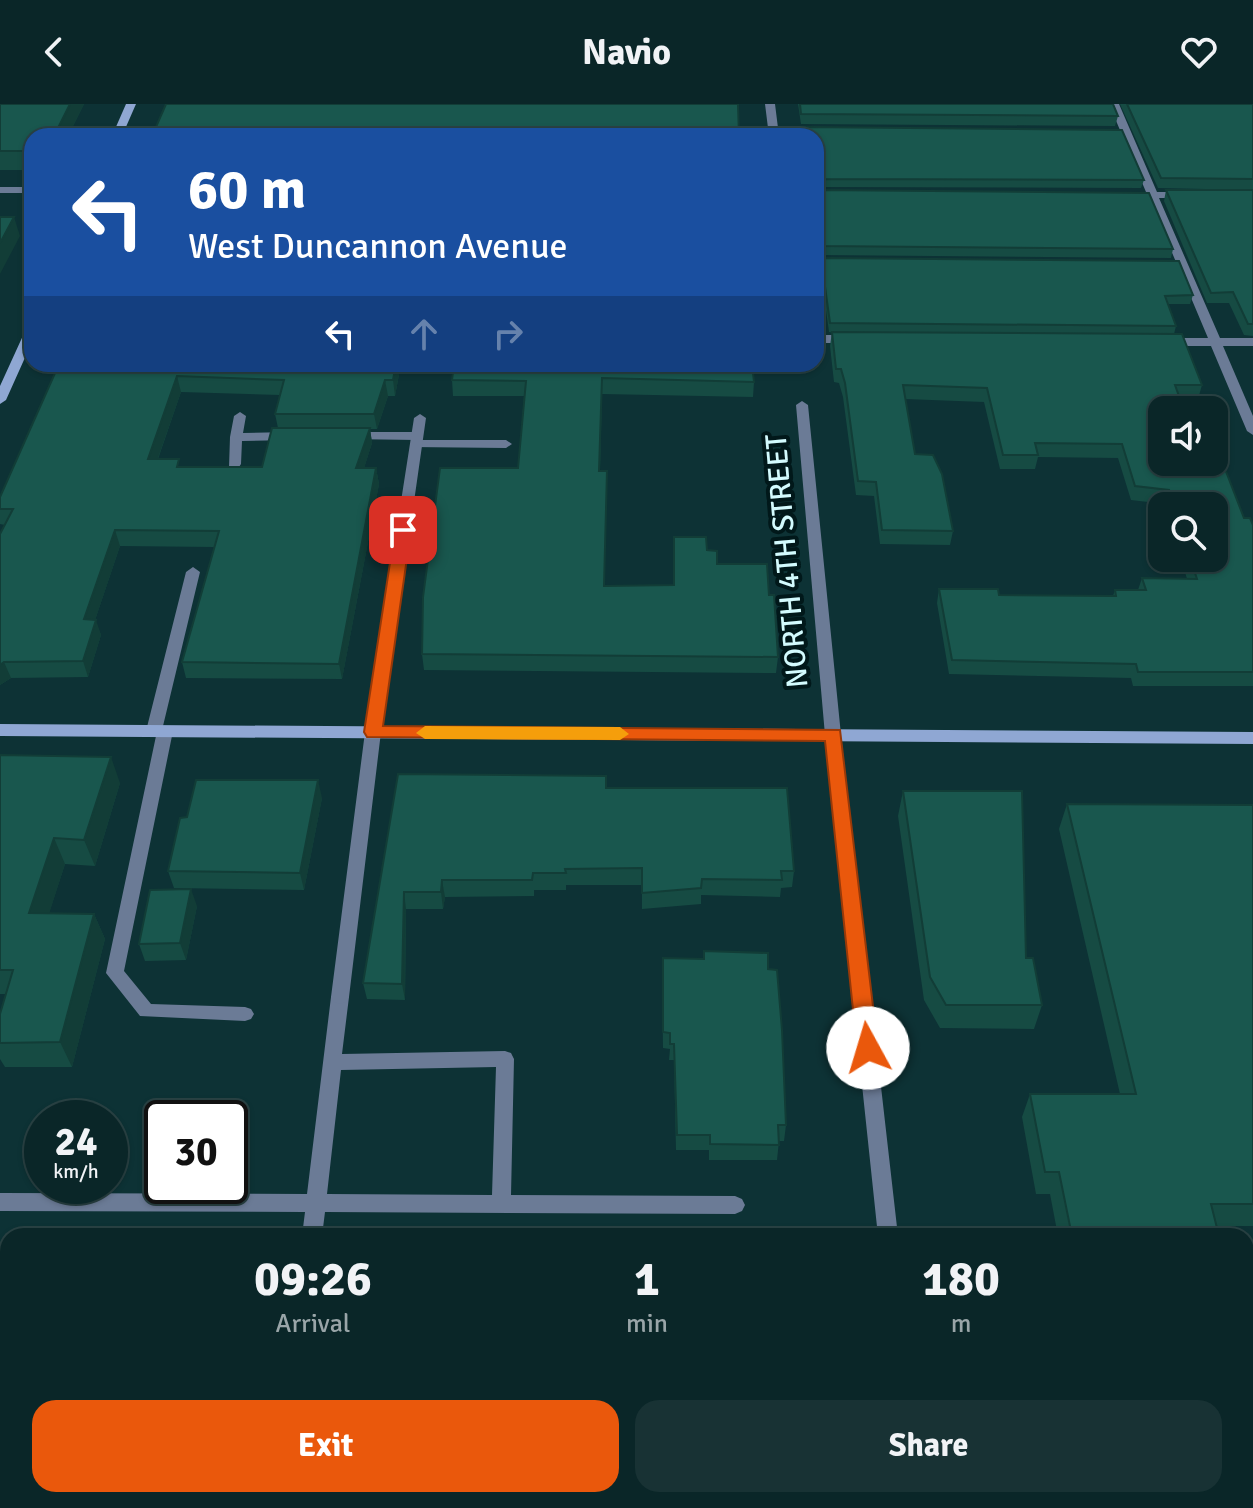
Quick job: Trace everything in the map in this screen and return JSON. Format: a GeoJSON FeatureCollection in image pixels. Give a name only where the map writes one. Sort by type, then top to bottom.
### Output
{"type":"FeatureCollection","features":[{"type":"Feature","properties":{"kind":"street"},"geometry":{"type":"LineString","coordinates":[[120,128],[131,104]]}},
{"type":"Feature","properties":{"kind":"street"},"geometry":{"type":"LineString","coordinates":[[770,104],[773,128]]}},
{"type":"Feature","properties":{"kind":"street"},"geometry":{"type":"LineString","coordinates":[[1114,104],[1253,431]]}},
{"type":"Feature","properties":{"kind":"street"},"geometry":{"type":"LineString","coordinates":[[824,131],[836,130]]}},
{"type":"Feature","properties":{"kind":"street"},"geometry":{"type":"LineString","coordinates":[[1112,132],[1126,132]]}},
{"type":"Feature","properties":{"kind":"street"},"geometry":{"type":"LineString","coordinates":[[0,190],[24,190]]}},
{"type":"Feature","properties":{"kind":"street"},"geometry":{"type":"LineString","coordinates":[[1119,195],[1195,195]]}},
{"type":"Feature","properties":{"kind":"street"},"geometry":{"type":"LineString","coordinates":[[1168,264],[1184,264]]}},
{"type":"Feature","properties":{"kind":"street"},"geometry":{"type":"LineString","coordinates":[[824,339],[862,340]]}},
{"type":"Feature","properties":{"kind":"street"},"geometry":{"type":"LineString","coordinates":[[1155,341],[1253,342]]}},
{"type":"Feature","properties":{"kind":"street"},"geometry":{"type":"LineString","coordinates":[[0,400],[24,348]]}},
{"type":"Feature","properties":{"kind":"street","name":"NORTH 4TH STREET"},"geometry":{"type":"LineString","coordinates":[[802,405],[833,735],[887,1228]]}},
{"type":"Feature","properties":{"kind":"street"},"geometry":{"type":"LineString","coordinates":[[234,464],[240,416]]}},
{"type":"Feature","properties":{"kind":"street"},"geometry":{"type":"LineString","coordinates":[[313,1228],[373,732],[420,418]]}},
{"type":"Feature","properties":{"kind":"street"},"geometry":{"type":"LineString","coordinates":[[236,437],[312,436]]}},
{"type":"Feature","properties":{"kind":"street"},"geometry":{"type":"LineString","coordinates":[[342,436],[506,444]]}},
{"type":"Feature","properties":{"kind":"street"},"geometry":{"type":"LineString","coordinates":[[193,572],[115,973],[146,1011],[245,1014]]}},
{"type":"Feature","properties":{"kind":"street"},"geometry":{"type":"LineString","coordinates":[[0,730],[1253,738]]}},
{"type":"Feature","properties":{"kind":"street"},"geometry":{"type":"LineString","coordinates":[[332,1062],[505,1059],[501,1204]]}},
{"type":"Feature","properties":{"kind":"street"},"geometry":{"type":"LineString","coordinates":[[0,1202],[735,1205]]}},
{"type":"Feature","properties":{"kind":"building"},"geometry":{"type":"Polygon","coordinates":[[[0,104],[70,104],[58,128],[24,128],[24,151],[0,151],[0,104]]]}},
{"type":"Feature","properties":{"kind":"building"},"geometry":{"type":"Polygon","coordinates":[[[166,104],[738,104],[739,128],[156,128],[166,104]]]}},
{"type":"Feature","properties":{"kind":"building"},"geometry":{"type":"Polygon","coordinates":[[[800,104],[1113,104],[1118,116],[801,114],[800,104]]]}},
{"type":"Feature","properties":{"kind":"building"},"geometry":{"type":"Polygon","coordinates":[[[1127,104],[1253,104],[1253,179],[1161,178],[1127,104]]]}},
{"type":"Feature","properties":{"kind":"building"},"geometry":{"type":"Polygon","coordinates":[[[803,127],[1122,130],[1144,180],[824,179],[824,128],[803,127]]]}},
{"type":"Feature","properties":{"kind":"building"},"geometry":{"type":"Polygon","coordinates":[[[824,190],[1149,193],[1173,249],[824,246],[824,190]]]}},
{"type":"Feature","properties":{"kind":"building"},"geometry":{"type":"Polygon","coordinates":[[[1166,190],[1253,190],[1253,324],[1248,324],[1233,292],[1211,293],[1166,190]]]}},
{"type":"Feature","properties":{"kind":"building"},"geometry":{"type":"Polygon","coordinates":[[[0,217],[14,217],[0,243],[0,217]]]}},
{"type":"Feature","properties":{"kind":"building"},"geometry":{"type":"Polygon","coordinates":[[[824,258],[1179,261],[1193,295],[1165,296],[1176,326],[830,323],[824,258]]]}},
{"type":"Feature","properties":{"kind":"building"},"geometry":{"type":"Polygon","coordinates":[[[832,332],[1182,334],[1202,385],[1175,385],[1179,396],[1148,396],[1148,476],[1228,476],[1244,518],[1250,518],[1253,525],[1253,672],[1138,672],[1136,664],[952,660],[939,589],[998,589],[999,595],[1116,596],[1115,590],[1146,590],[1142,578],[1197,579],[1195,572],[1228,572],[1228,492],[1170,492],[1135,486],[1122,444],[1035,443],[1038,455],[1003,455],[987,388],[903,385],[915,454],[933,455],[942,474],[953,531],[882,530],[876,482],[858,481],[845,383],[841,369],[836,369],[832,332]]]}},
{"type":"Feature","properties":{"kind":"building"},"geometry":{"type":"Polygon","coordinates":[[[55,372],[394,372],[393,380],[385,380],[374,414],[275,414],[284,380],[177,376],[148,459],[179,459],[177,467],[262,467],[272,428],[370,428],[356,468],[376,468],[339,664],[182,662],[219,531],[115,530],[84,619],[96,620],[83,661],[4,662],[0,665],[0,534],[13,509],[0,509],[0,497],[55,372]]]}},
{"type":"Feature","properties":{"kind":"building"},"geometry":{"type":"Polygon","coordinates":[[[453,372],[753,372],[754,382],[602,378],[599,471],[607,471],[604,586],[674,585],[674,537],[706,537],[707,550],[717,551],[717,564],[767,564],[769,595],[774,595],[778,657],[422,654],[423,597],[440,468],[518,468],[526,381],[452,380],[453,372]]]}},
{"type":"Feature","properties":{"kind":"building"},"geometry":{"type":"Polygon","coordinates":[[[0,755],[111,757],[84,840],[54,838],[29,913],[94,914],[60,1042],[0,1043],[0,1014],[13,970],[0,970],[0,755]]]}},
{"type":"Feature","properties":{"kind":"building"},"geometry":{"type":"Polygon","coordinates":[[[398,774],[606,776],[606,788],[787,788],[794,871],[781,871],[782,880],[702,879],[701,888],[642,893],[642,868],[565,869],[566,873],[533,873],[532,880],[442,880],[441,892],[404,892],[402,984],[363,983],[398,774]]]}},
{"type":"Feature","properties":{"kind":"building"},"geometry":{"type":"Polygon","coordinates":[[[196,780],[318,780],[300,873],[168,871],[180,818],[187,817],[196,780]]]}},
{"type":"Feature","properties":{"kind":"building"},"geometry":{"type":"Polygon","coordinates":[[[903,791],[1022,791],[1026,958],[1033,958],[1042,1005],[946,1005],[930,977],[903,791]]]}},
{"type":"Feature","properties":{"kind":"building"},"geometry":{"type":"Polygon","coordinates":[[[1067,804],[1253,805],[1253,1204],[1211,1204],[1217,1228],[1070,1228],[1059,1172],[1045,1172],[1030,1094],[1136,1094],[1067,804]]]}},
{"type":"Feature","properties":{"kind":"building"},"geometry":{"type":"Polygon","coordinates":[[[191,889],[180,943],[139,944],[150,890],[191,889]]]}},
{"type":"Feature","properties":{"kind":"building"},"geometry":{"type":"Polygon","coordinates":[[[704,951],[768,953],[768,969],[777,970],[786,1125],[778,1125],[779,1145],[710,1144],[710,1135],[677,1135],[674,1044],[670,1044],[670,1033],[663,1032],[663,958],[704,959],[704,951]]]}},
{"type":"Feature","properties":{"kind":"slow traffic"},"geometry":{"type":"LineString","coordinates":[[425,733],[620,734]]}},
{"type":"Feature","properties":{"kind":"route"},"geometry":{"type":"LineString","coordinates":[[403,530],[373,732],[833,735],[868,1048]]}}]}
